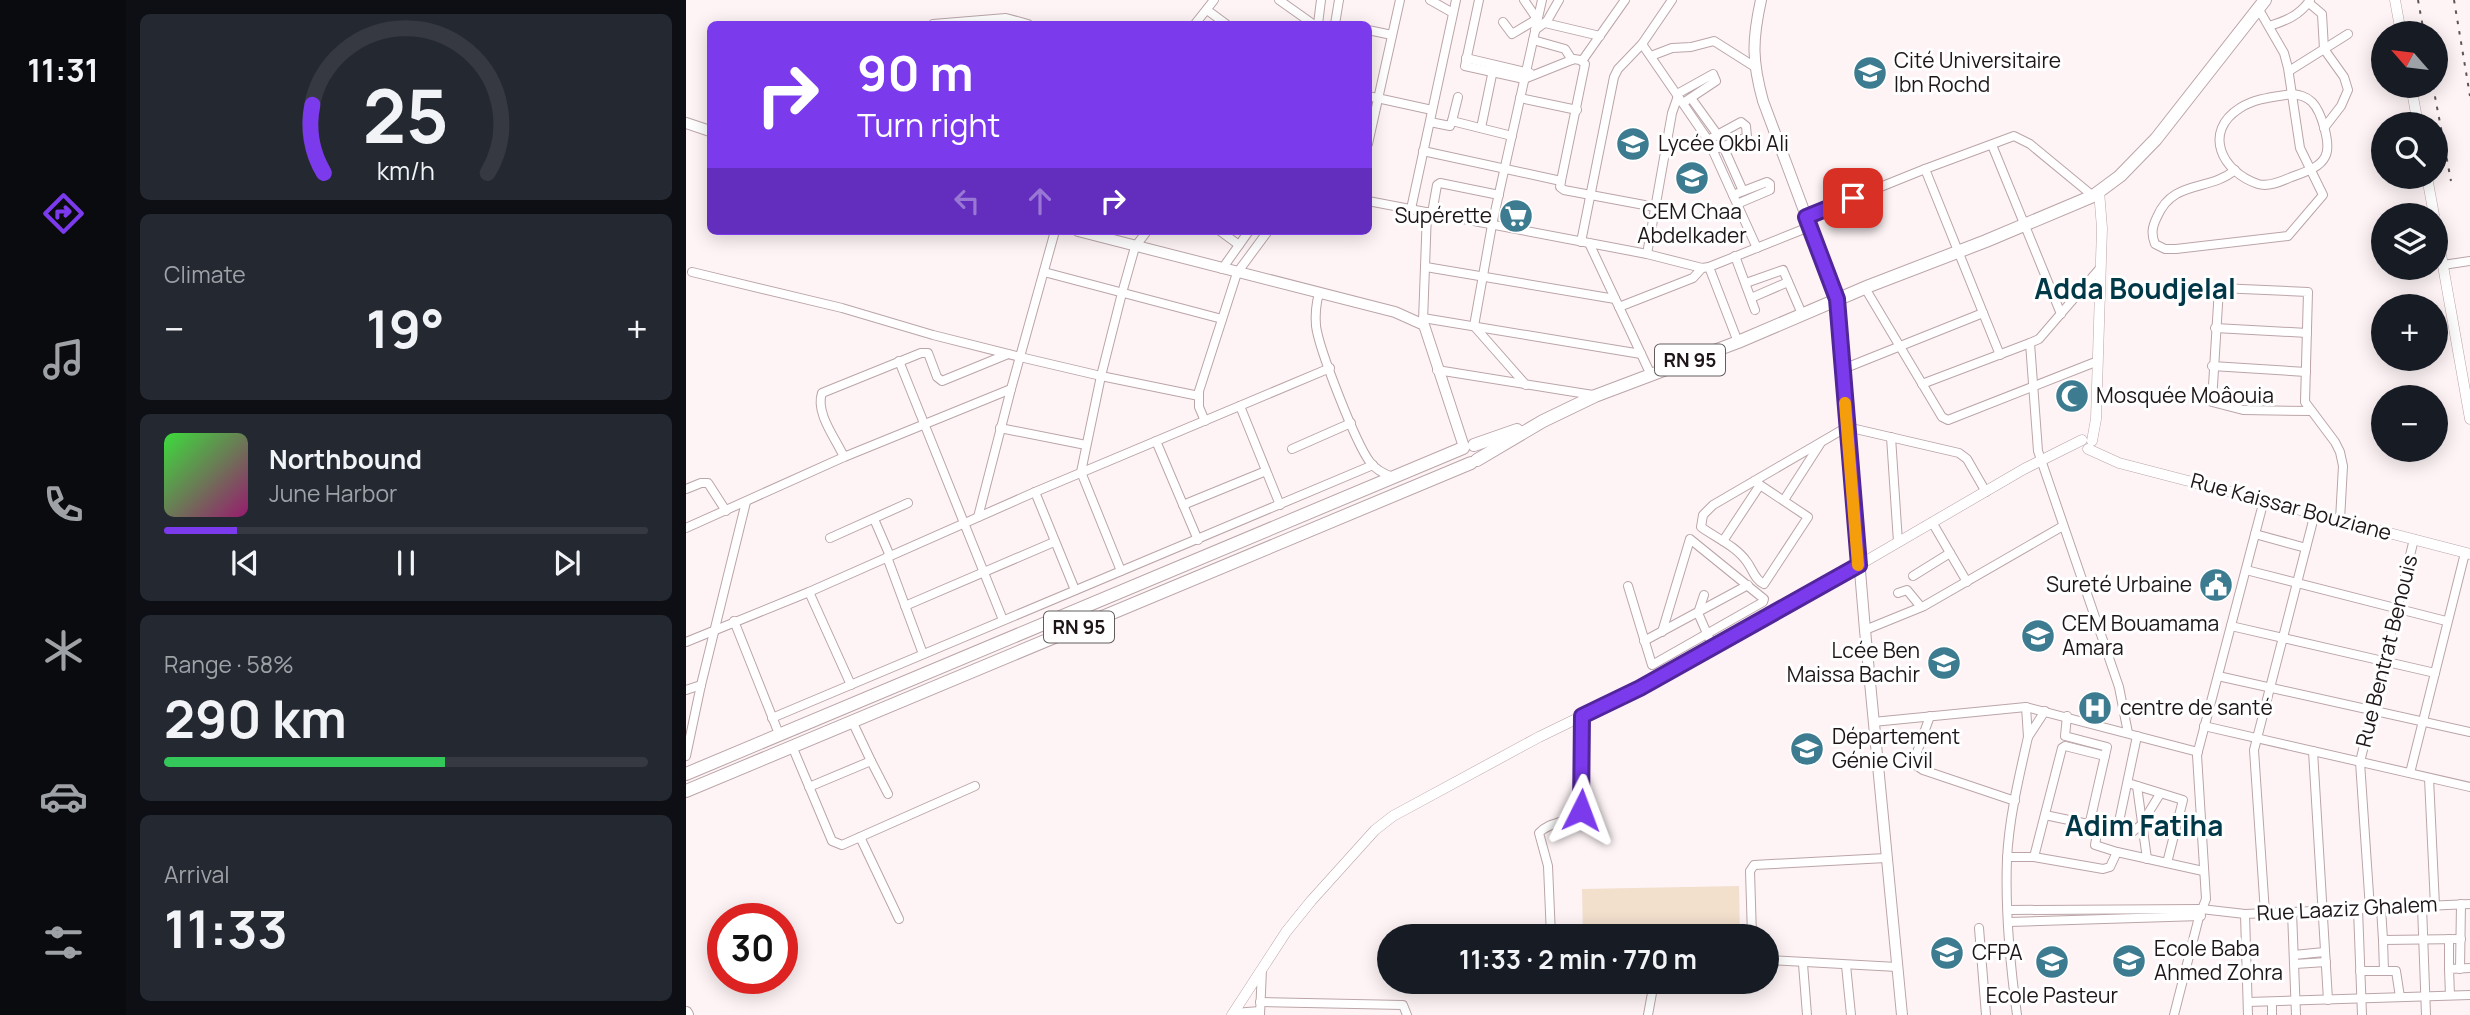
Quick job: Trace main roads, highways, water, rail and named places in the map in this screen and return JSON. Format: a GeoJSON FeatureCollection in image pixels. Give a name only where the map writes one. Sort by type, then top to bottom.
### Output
{"type":"FeatureCollection","features":[{"type":"Feature","properties":{"kind":"main road"},"geometry":{"type":"LineString","coordinates":[[1761,0],[1755,30],[1755,67],[1763,101],[1837,299],[1873,722],[1902,1015]]}},
{"type":"Feature","properties":{"kind":"main road"},"geometry":{"type":"LineString","coordinates":[[1837,299],[2096,194],[2125,171],[2156,139],[2262,4]]}},
{"type":"Feature","properties":{"kind":"main road"},"geometry":{"type":"LineString","coordinates":[[686,123],[707,130]]}},
{"type":"Feature","properties":{"kind":"main road"},"geometry":{"type":"LineString","coordinates":[[1092,235],[1423,321],[1437,370],[1460,433],[1468,446],[1462,457],[1466,461],[1474,461]]}},
{"type":"Feature","properties":{"kind":"main road","name":"RN 95"},"geometry":{"type":"LineString","coordinates":[[686,791],[1474,461],[1543,421],[1595,396],[1738,342],[1837,299]]}},
{"type":"Feature","properties":{"kind":"main road","name":"RN 95"},"geometry":{"type":"LineString","coordinates":[[686,774],[1468,446],[1543,421]]}},
{"type":"Feature","properties":{"kind":"railway"},"geometry":{"type":"LineString","coordinates":[[2418,0],[2422,21]]}},
{"type":"Feature","properties":{"kind":"railway"},"geometry":{"type":"LineString","coordinates":[[2454,0],[2470,96]]}},
{"type":"Feature","properties":{"kind":"railway"},"geometry":{"type":"LineString","coordinates":[[2435,98],[2451,181]]}},
{"type":"Feature","properties":{"kind":"place","name":"Cité Universitaire Ibn Rochd"},"geometry":{"type":"Point","coordinates":[1870,73]}},
{"type":"Feature","properties":{"kind":"place","name":"Lycée Okbi Ali"},"geometry":{"type":"Point","coordinates":[1633,144]}},
{"type":"Feature","properties":{"kind":"place","name":"CEM Chaa Abdelkader"},"geometry":{"type":"Point","coordinates":[1692,178]}},
{"type":"Feature","properties":{"kind":"place","name":"Supérette"},"geometry":{"type":"Point","coordinates":[1516,216]}},
{"type":"Feature","properties":{"kind":"place","name":"Mosquée Moâouia"},"geometry":{"type":"Point","coordinates":[2072,396]}},
{"type":"Feature","properties":{"kind":"place","name":"Sureté Urbaine"},"geometry":{"type":"Point","coordinates":[2216,585]}},
{"type":"Feature","properties":{"kind":"place","name":"CEM Bouamama Amara"},"geometry":{"type":"Point","coordinates":[2038,636]}},
{"type":"Feature","properties":{"kind":"place","name":"Lcée Ben Maissa Bachir"},"geometry":{"type":"Point","coordinates":[1944,663]}},
{"type":"Feature","properties":{"kind":"place","name":"centre de santé"},"geometry":{"type":"Point","coordinates":[2095,708]}},
{"type":"Feature","properties":{"kind":"place","name":"Département Génie Civil"},"geometry":{"type":"Point","coordinates":[1807,749]}},
{"type":"Feature","properties":{"kind":"place","name":"CFPA"},"geometry":{"type":"Point","coordinates":[1947,953]}},
{"type":"Feature","properties":{"kind":"place","name":"Ecole Baba Ahmed Zohra"},"geometry":{"type":"Point","coordinates":[2129,961]}},
{"type":"Feature","properties":{"kind":"place","name":"Ecole Pasteur"},"geometry":{"type":"Point","coordinates":[2052,962]}},
{"type":"Feature","properties":{"kind":"district","name":"Adda Boudjelal"},"geometry":{"type":"Point","coordinates":[2135,289]}},
{"type":"Feature","properties":{"kind":"district","name":"Adim Fatiha"},"geometry":{"type":"Point","coordinates":[2144,826]}}]}
